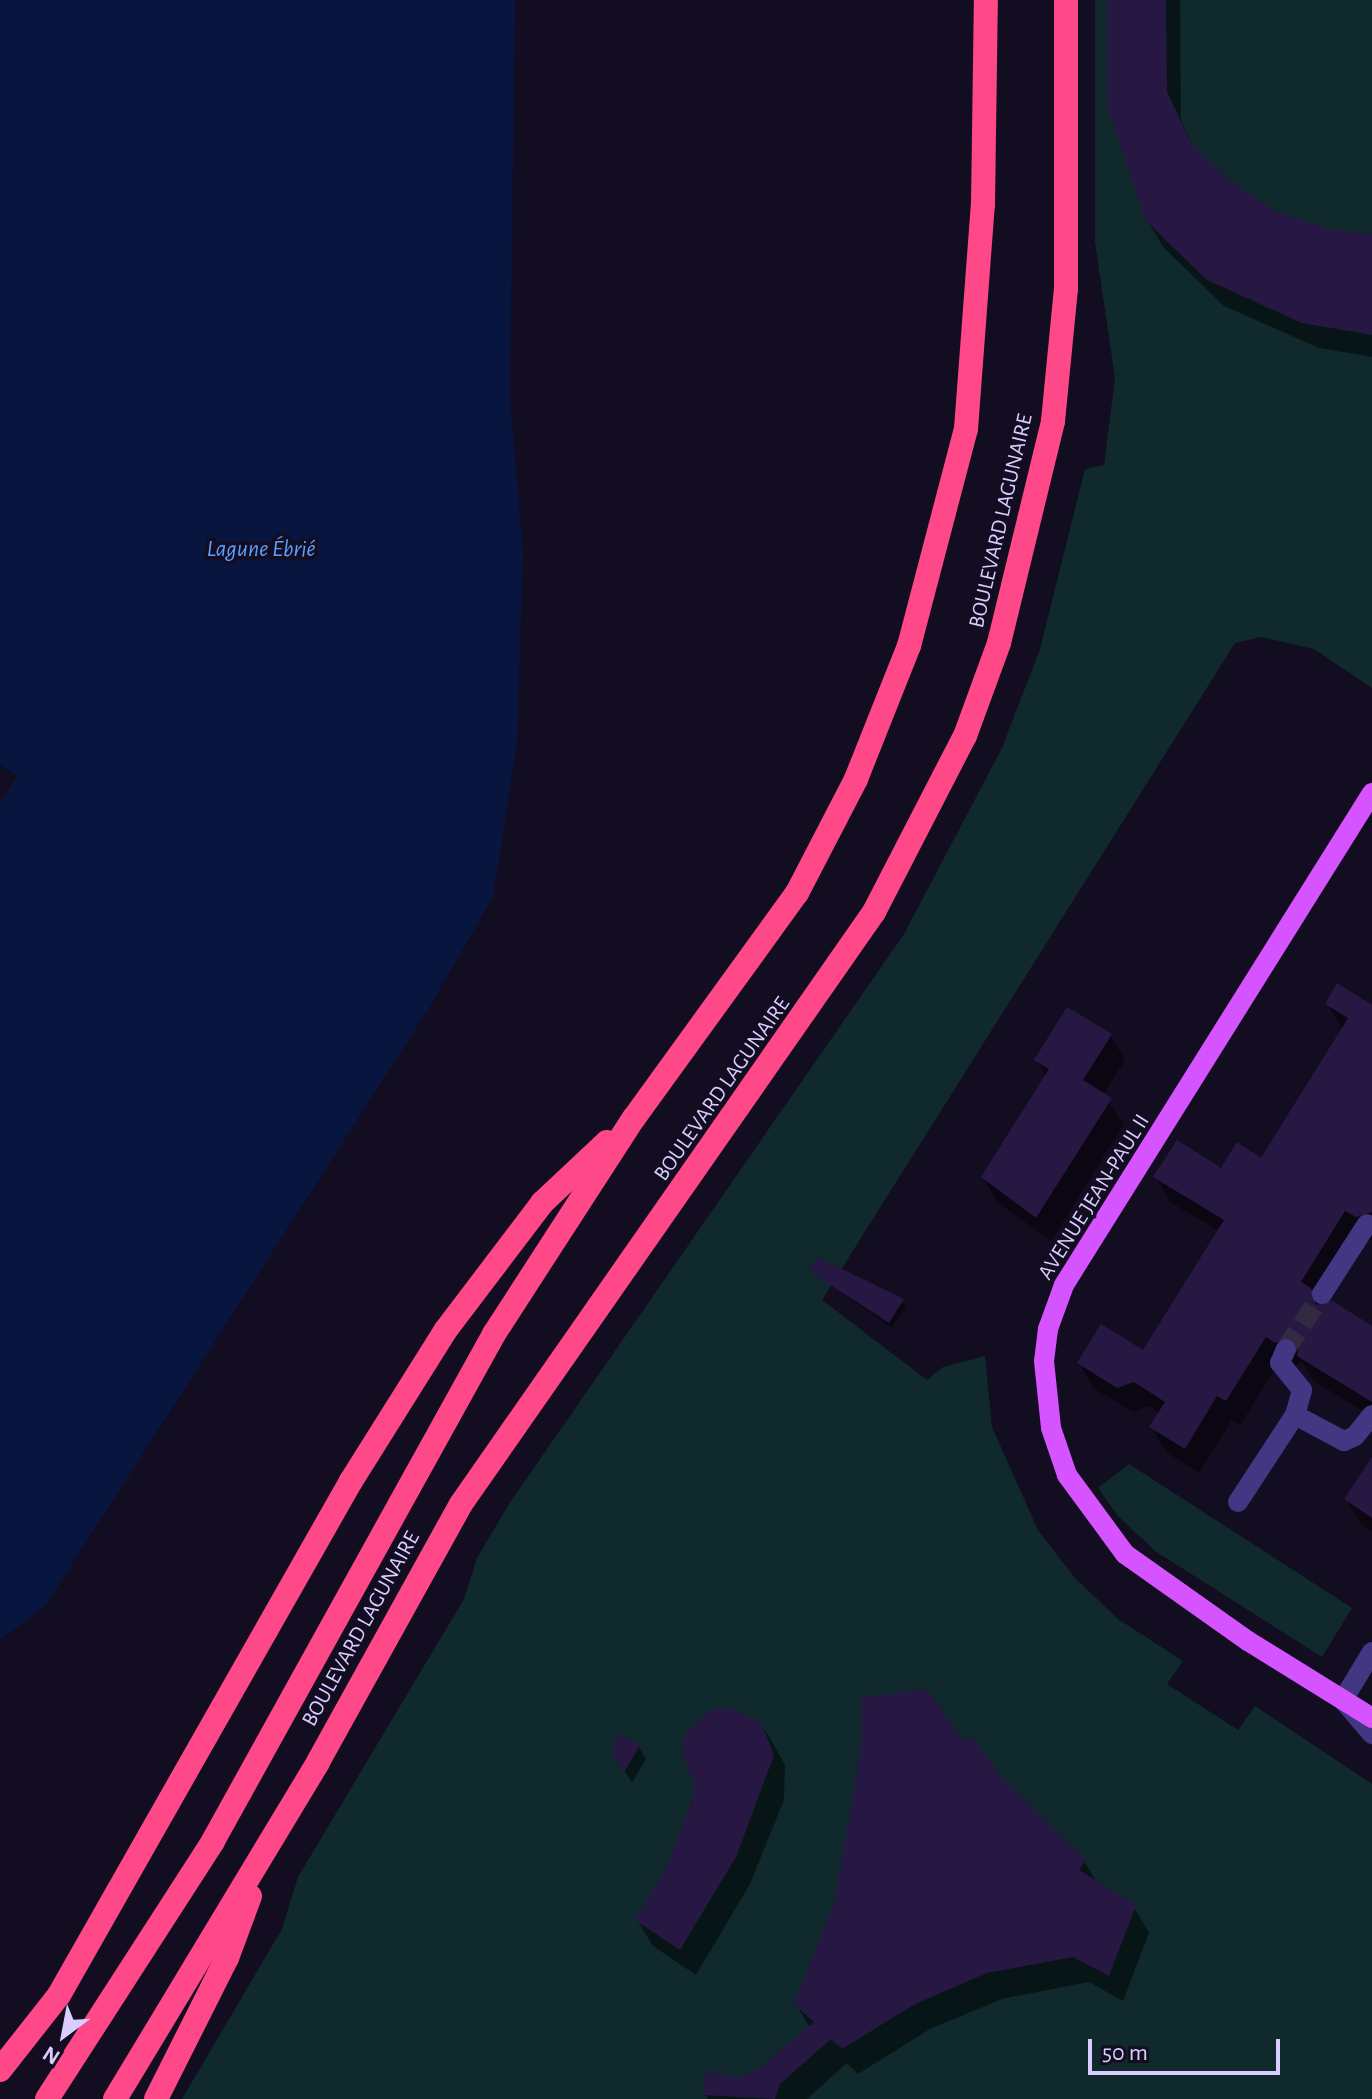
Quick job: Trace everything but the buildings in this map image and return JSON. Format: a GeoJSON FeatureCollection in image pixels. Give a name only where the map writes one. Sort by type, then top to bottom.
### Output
{"type":"FeatureCollection","features":[{"type":"Feature","properties":{"kind":"highway","name":"BOULEVARD LAGUNAIRE"},"geometry":{"type":"LineString","coordinates":[[47,2099],[213,1841],[494,1334],[634,1118],[797,893],[856,779],[909,646],[966,429],[983,205],[986,0]]}},
{"type":"Feature","properties":{"kind":"highway","name":"BOULEVARD LAGUNAIRE"},"geometry":{"type":"LineString","coordinates":[[115,2099],[283,1821],[461,1504],[874,912],[965,736],[999,643],[1053,421],[1066,289],[1066,0]]}},
{"type":"Feature","properties":{"kind":"highway"},"geometry":{"type":"LineString","coordinates":[[0,2070],[59,1995],[351,1481],[445,1331],[542,1203],[634,1118]]}},
{"type":"Feature","properties":{"kind":"highway"},"geometry":{"type":"LineString","coordinates":[[156,2099],[227,1958],[283,1821]]}},
{"type":"Feature","properties":{"kind":"main road","name":"AVENUE JEAN-PAUL II"},"geometry":{"type":"LineString","coordinates":[[1372,793],[1064,1285],[1048,1329],[1044,1361],[1051,1428],[1067,1475],[1125,1554],[1372,1718]]}},
{"type":"Feature","properties":{"kind":"street"},"geometry":{"type":"LineString","coordinates":[[1322,1294],[1367,1224]]}},
{"type":"Feature","properties":{"kind":"street"},"geometry":{"type":"LineString","coordinates":[[1238,1502],[1295,1415],[1302,1390],[1280,1363],[1286,1349]]}},
{"type":"Feature","properties":{"kind":"street"},"geometry":{"type":"LineString","coordinates":[[1295,1415],[1344,1441],[1355,1436],[1372,1415]]}},
{"type":"Feature","properties":{"kind":"street"},"geometry":{"type":"LineString","coordinates":[[1372,1652],[1343,1700],[1372,1734]]}},
{"type":"Feature","properties":{"kind":"green space"},"geometry":{"type":"Polygon","coordinates":[[[1095,0],[1372,0],[1372,688],[1314,649],[1261,637],[1235,643],[822,1300],[927,1380],[943,1367],[985,1356],[992,1427],[1038,1530],[1074,1577],[1118,1619],[1183,1661],[1167,1684],[1238,1730],[1255,1706],[1372,1784],[1372,2099],[182,2099],[282,1929],[298,1877],[464,1599],[477,1558],[511,1501],[904,934],[1002,748],[1040,649],[1085,469],[1104,465],[1115,378],[1095,242],[1095,0]]]}},
{"type":"Feature","properties":{"kind":"green space"},"geometry":{"type":"Polygon","coordinates":[[[1129,1464],[1352,1608],[1322,1657],[1155,1551],[1117,1515],[1098,1488],[1129,1464]]]}},
{"type":"Feature","properties":{"kind":"water","name":"Lagune Ébrié"},"geometry":{"type":"Polygon","coordinates":[[[0,0],[515,0],[510,398],[523,552],[517,743],[493,897],[429,1008],[45,1606],[0,1640],[0,804],[17,776],[0,764],[0,0]]]}},
{"type":"Feature","properties":{"kind":"tunnel"},"geometry":{"type":"LineString","coordinates":[[1286,1349],[1322,1294]]}}]}
